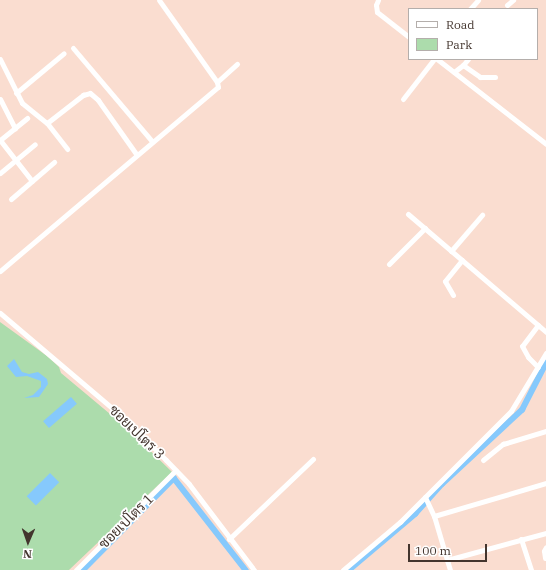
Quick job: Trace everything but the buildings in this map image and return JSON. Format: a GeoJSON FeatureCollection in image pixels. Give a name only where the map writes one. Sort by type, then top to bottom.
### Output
{"type":"FeatureCollection","features":[{"type":"Feature","properties":{"kind":"street"},"geometry":{"type":"LineString","coordinates":[[0,271],[152,141],[218,87],[217,82],[159,0]]}},
{"type":"Feature","properties":{"kind":"street"},"geometry":{"type":"LineString","coordinates":[[378,0],[376,5],[377,12],[408,36]]}},
{"type":"Feature","properties":{"kind":"street"},"geometry":{"type":"LineString","coordinates":[[471,8],[478,0]]}},
{"type":"Feature","properties":{"kind":"street"},"geometry":{"type":"LineString","coordinates":[[506,5],[513,0]]}},
{"type":"Feature","properties":{"kind":"street"},"geometry":{"type":"LineString","coordinates":[[73,48],[152,141]]}},
{"type":"Feature","properties":{"kind":"street"},"geometry":{"type":"LineString","coordinates":[[16,93],[64,53]]}},
{"type":"Feature","properties":{"kind":"street"},"geometry":{"type":"LineString","coordinates":[[0,59],[22,103],[47,122],[67,149]]}},
{"type":"Feature","properties":{"kind":"street"},"geometry":{"type":"LineString","coordinates":[[403,99],[434,60]]}},
{"type":"Feature","properties":{"kind":"street"},"geometry":{"type":"LineString","coordinates":[[436,60],[545,142]]}},
{"type":"Feature","properties":{"kind":"street"},"geometry":{"type":"LineString","coordinates":[[454,72],[467,60]]}},
{"type":"Feature","properties":{"kind":"street"},"geometry":{"type":"LineString","coordinates":[[217,82],[237,64]]}},
{"type":"Feature","properties":{"kind":"street"},"geometry":{"type":"LineString","coordinates":[[463,65],[480,77],[495,77]]}},
{"type":"Feature","properties":{"kind":"street"},"geometry":{"type":"LineString","coordinates":[[47,122],[84,95],[90,93],[98,100],[137,155]]}},
{"type":"Feature","properties":{"kind":"street"},"geometry":{"type":"LineString","coordinates":[[0,99],[15,128]]}},
{"type":"Feature","properties":{"kind":"street"},"geometry":{"type":"LineString","coordinates":[[27,118],[0,140],[32,181]]}},
{"type":"Feature","properties":{"kind":"street"},"geometry":{"type":"LineString","coordinates":[[0,173],[36,144]]}},
{"type":"Feature","properties":{"kind":"street"},"geometry":{"type":"LineString","coordinates":[[11,199],[54,162]]}},
{"type":"Feature","properties":{"kind":"street"},"geometry":{"type":"LineString","coordinates":[[408,214],[546,332]]}},
{"type":"Feature","properties":{"kind":"street"},"geometry":{"type":"LineString","coordinates":[[451,251],[482,215]]}},
{"type":"Feature","properties":{"kind":"street"},"geometry":{"type":"LineString","coordinates":[[388,264],[424,228]]}},
{"type":"Feature","properties":{"kind":"street"},"geometry":{"type":"LineString","coordinates":[[453,295],[446,281],[462,260]]}},
{"type":"Feature","properties":{"kind":"street","name":"ซอยเปโตร 3"},"geometry":{"type":"LineString","coordinates":[[0,313],[125,419],[176,470],[189,484],[254,570]]}},
{"type":"Feature","properties":{"kind":"street"},"geometry":{"type":"LineString","coordinates":[[538,325],[522,347],[538,367]]}},
{"type":"Feature","properties":{"kind":"street"},"geometry":{"type":"LineString","coordinates":[[344,570],[426,499],[511,411],[546,353]]}},
{"type":"Feature","properties":{"kind":"street"},"geometry":{"type":"LineString","coordinates":[[483,460],[503,444],[546,431]]}},
{"type":"Feature","properties":{"kind":"street"},"geometry":{"type":"LineString","coordinates":[[230,539],[313,459]]}},
{"type":"Feature","properties":{"kind":"street","name":"ซอยเปโตร 1"},"geometry":{"type":"LineString","coordinates":[[76,570],[176,470]]}},
{"type":"Feature","properties":{"kind":"street"},"geometry":{"type":"LineString","coordinates":[[434,516],[546,483]]}},
{"type":"Feature","properties":{"kind":"street"},"geometry":{"type":"LineString","coordinates":[[426,499],[434,516],[450,570]]}},
{"type":"Feature","properties":{"kind":"street"},"geometry":{"type":"LineString","coordinates":[[447,560],[522,539],[545,535]]}},
{"type":"Feature","properties":{"kind":"street"},"geometry":{"type":"LineString","coordinates":[[522,539],[530,570]]}},
{"type":"Feature","properties":{"kind":"street"},"geometry":{"type":"LineString","coordinates":[[545,558],[546,547]]}},
{"type":"Feature","properties":{"kind":"green space"},"geometry":{"type":"Polygon","coordinates":[[[0,322],[47,356],[59,367],[61,373],[128,429],[172,472],[69,570],[0,570],[0,322]]]}},
{"type":"Feature","properties":{"kind":"water"},"geometry":{"type":"Polygon","coordinates":[[[14,359],[22,372],[29,374],[38,372],[47,379],[48,384],[39,397],[24,398],[33,395],[41,387],[41,381],[27,376],[16,377],[7,366],[14,359]]]}},
{"type":"Feature","properties":{"kind":"water"},"geometry":{"type":"Polygon","coordinates":[[[71,397],[77,404],[49,428],[43,421],[71,397]]]}},
{"type":"Feature","properties":{"kind":"water"},"geometry":{"type":"Polygon","coordinates":[[[50,473],[59,482],[36,506],[27,496],[50,473]]]}},
{"type":"Feature","properties":{"kind":"waterway"},"geometry":{"type":"LineString","coordinates":[[349,570],[415,514],[442,484],[522,410],[546,363]]}},
{"type":"Feature","properties":{"kind":"waterway"},"geometry":{"type":"LineString","coordinates":[[83,570],[174,478],[246,570]]}}]}
